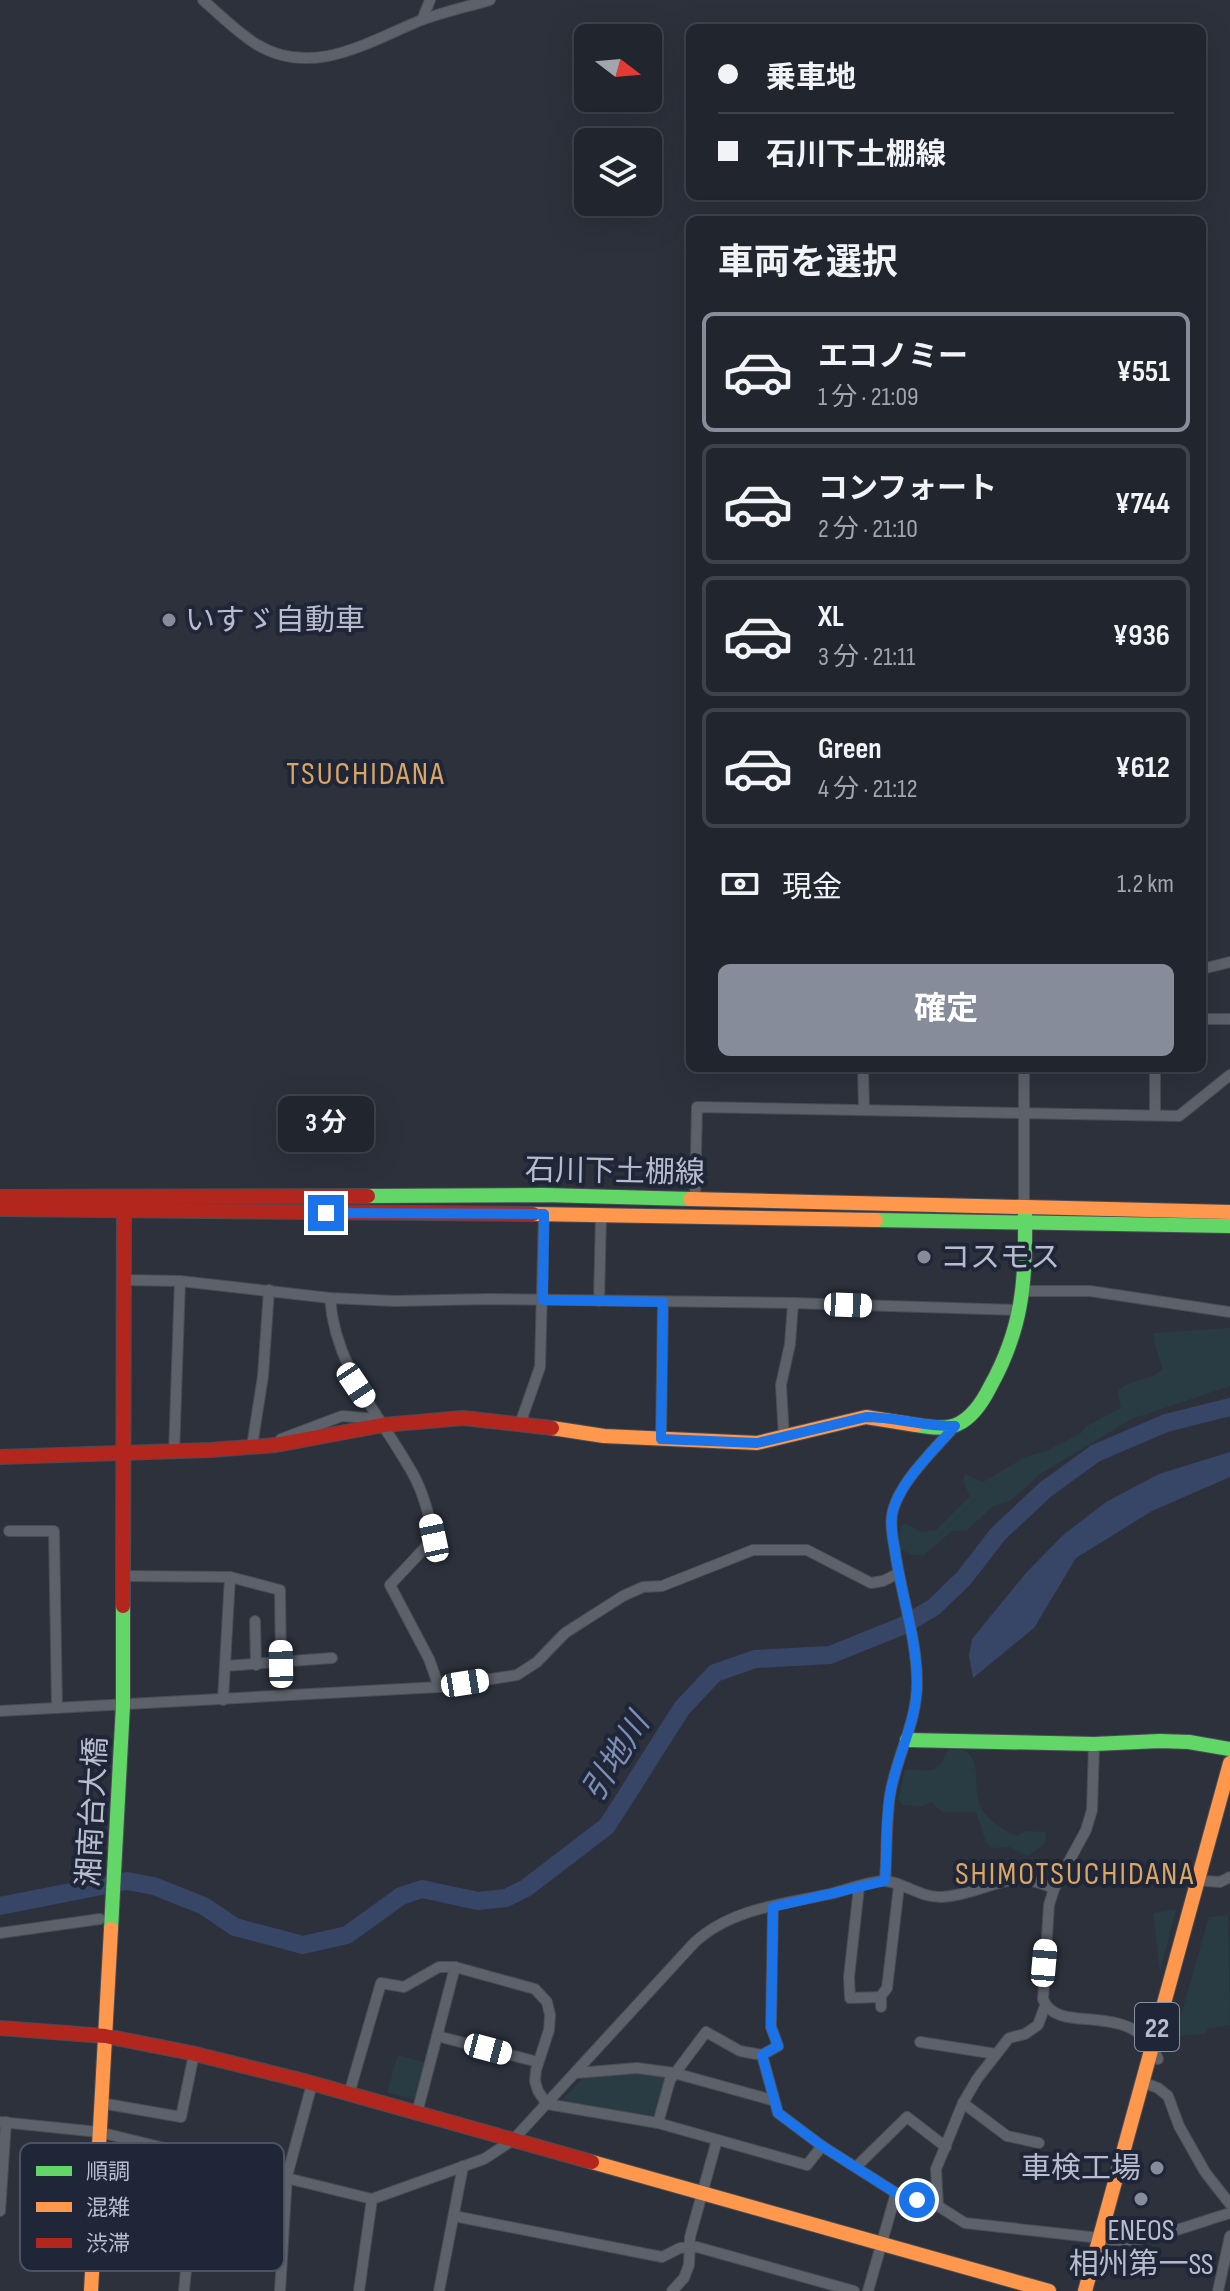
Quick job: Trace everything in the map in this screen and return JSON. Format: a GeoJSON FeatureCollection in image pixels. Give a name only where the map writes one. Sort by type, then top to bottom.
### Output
{"type":"FeatureCollection","features":[{"type":"Feature","properties":{"kind":"street"},"geometry":{"type":"LineString","coordinates":[[203,0],[256,44],[276,53],[306,58],[350,52],[422,20],[490,0]]}},
{"type":"Feature","properties":{"kind":"street"},"geometry":{"type":"LineString","coordinates":[[422,20],[430,0]]}},
{"type":"Feature","properties":{"kind":"street"},"geometry":{"type":"LineString","coordinates":[[1206,968],[1230,962]]}},
{"type":"Feature","properties":{"kind":"street"},"geometry":{"type":"LineString","coordinates":[[1206,1019],[1230,1019]]}},
{"type":"Feature","properties":{"kind":"street"},"geometry":{"type":"LineString","coordinates":[[863,1072],[864,1109]]}},
{"type":"Feature","properties":{"kind":"street"},"geometry":{"type":"LineString","coordinates":[[0,1457],[174,1453],[258,1446],[381,1422],[463,1418],[604,1436],[757,1443],[866,1417],[940,1427],[955,1426],[965,1421],[982,1401],[1014,1338],[1020,1310],[1025,1223],[1024,1072]]}},
{"type":"Feature","properties":{"kind":"street"},"geometry":{"type":"LineString","coordinates":[[1155,1072],[1155,1115]]}},
{"type":"Feature","properties":{"kind":"street"},"geometry":{"type":"LineString","coordinates":[[695,1198],[697,1107],[1179,1116],[1230,1075]]}},
{"type":"Feature","properties":{"kind":"street"},"geometry":{"type":"LineString","coordinates":[[520,1424],[540,1367],[545,1195]]}},
{"type":"Feature","properties":{"kind":"street","name":"石川下土棚線"},"geometry":{"type":"LineString","coordinates":[[0,1209],[545,1195],[1230,1212]]}},
{"type":"Feature","properties":{"kind":"street","name":"石川下土棚線"},"geometry":{"type":"LineString","coordinates":[[0,1197],[124,1205],[1230,1226]]}},
{"type":"Feature","properties":{"kind":"street","name":"湘南台大橋"},"geometry":{"type":"LineString","coordinates":[[98,2143],[105,2036],[106,1921],[123,1705],[124,1205]]}},
{"type":"Feature","properties":{"kind":"street"},"geometry":{"type":"LineString","coordinates":[[599,1301],[601,1215]]}},
{"type":"Feature","properties":{"kind":"street"},"geometry":{"type":"LineString","coordinates":[[123,1280],[180,1281],[330,1298],[395,1301],[793,1303],[1020,1310]]}},
{"type":"Feature","properties":{"kind":"street"},"geometry":{"type":"LineString","coordinates":[[174,1453],[180,1281]]}},
{"type":"Feature","properties":{"kind":"street"},"geometry":{"type":"LineString","coordinates":[[258,1446],[269,1290]]}},
{"type":"Feature","properties":{"kind":"street"},"geometry":{"type":"LineString","coordinates":[[1021,1291],[1090,1291],[1230,1312]]}},
{"type":"Feature","properties":{"kind":"street"},"geometry":{"type":"LineString","coordinates":[[330,1298],[331,1312],[348,1368],[414,1476],[428,1509],[434,1538],[390,1585],[429,1659],[439,1687]]}},
{"type":"Feature","properties":{"kind":"street"},"geometry":{"type":"LineString","coordinates":[[661,1439],[663,1302]]}},
{"type":"Feature","properties":{"kind":"street"},"geometry":{"type":"LineString","coordinates":[[784,1438],[780,1396],[790,1344],[793,1303]]}},
{"type":"Feature","properties":{"kind":"street"},"geometry":{"type":"LineString","coordinates":[[885,1881],[890,1797],[907,1740],[917,1686],[912,1636],[897,1574],[892,1515],[908,1481],[955,1426]]}},
{"type":"Feature","properties":{"kind":"street"},"geometry":{"type":"LineString","coordinates":[[9,1531],[54,1531],[57,1708]]}},
{"type":"Feature","properties":{"kind":"street"},"geometry":{"type":"LineString","coordinates":[[0,1711],[439,1687],[517,1675],[537,1662],[565,1633],[623,1596],[643,1587],[662,1586],[753,1550],[807,1550],[871,1583],[897,1574]]}},
{"type":"Feature","properties":{"kind":"street"},"geometry":{"type":"LineString","coordinates":[[124,1576],[230,1577],[280,1590],[281,1664]]}},
{"type":"Feature","properties":{"kind":"street"},"geometry":{"type":"LineString","coordinates":[[223,1700],[230,1577]]}},
{"type":"Feature","properties":{"kind":"street"},"geometry":{"type":"LineString","coordinates":[[255,1621],[256,1665]]}},
{"type":"Feature","properties":{"kind":"street"},"geometry":{"type":"LineString","coordinates":[[225,1666],[332,1658]]}},
{"type":"Feature","properties":{"kind":"street"},"geometry":{"type":"LineString","coordinates":[[907,1740],[1094,1744],[1183,1741],[1230,1749]]}},
{"type":"Feature","properties":{"kind":"street"},"geometry":{"type":"LineString","coordinates":[[938,2206],[936,2169],[963,2103],[1009,2038],[1025,2034],[1038,2025],[1045,2006],[1042,1991],[1049,1905],[1054,1889],[1086,1830],[1092,1810],[1094,1744]]}},
{"type":"Feature","properties":{"kind":"street","name":"22"},"geometry":{"type":"LineString","coordinates":[[1085,2291],[1104,2239],[1146,2083],[1152,2044],[1230,1763]]}},
{"type":"Feature","properties":{"kind":"street","name":"22"},"geometry":{"type":"LineString","coordinates":[[1146,2083],[1158,2059],[1230,1795]]}},
{"type":"Feature","properties":{"kind":"street"},"geometry":{"type":"LineString","coordinates":[[1206,1881],[1220,1882],[1230,1877]]}},
{"type":"Feature","properties":{"kind":"street"},"geometry":{"type":"LineString","coordinates":[[284,2175],[372,2199],[484,2159],[513,2140],[707,1931],[737,1916],[885,1881],[937,1897],[1011,1879],[1035,1880],[1054,1889]]}},
{"type":"Feature","properties":{"kind":"street"},"geometry":{"type":"LineString","coordinates":[[859,1887],[849,1977],[850,1998],[881,2002],[887,1988],[899,1886]]}},
{"type":"Feature","properties":{"kind":"street"},"geometry":{"type":"LineString","coordinates":[[658,2123],[670,2080],[706,2032],[740,2051],[762,2055],[778,2046],[771,2027],[773,1907]]}},
{"type":"Feature","properties":{"kind":"street"},"geometry":{"type":"LineString","coordinates":[[0,1933],[106,1921]]}},
{"type":"Feature","properties":{"kind":"street"},"geometry":{"type":"LineString","coordinates":[[349,2094],[381,1983],[404,1987],[439,1967],[455,1967],[535,1989],[547,2002],[549,2030],[535,2081],[547,2104],[658,2123],[807,2165],[822,2146]]}},
{"type":"Feature","properties":{"kind":"street"},"geometry":{"type":"LineString","coordinates":[[417,2113],[455,1967]]}},
{"type":"Feature","properties":{"kind":"street"},"geometry":{"type":"LineString","coordinates":[[1045,2006],[1060,2016],[1129,2026],[1152,2044],[1158,2059]]}},
{"type":"Feature","properties":{"kind":"street"},"geometry":{"type":"LineString","coordinates":[[0,2028],[105,2036],[194,2054],[349,2094],[1049,2291]]}},
{"type":"Feature","properties":{"kind":"street"},"geometry":{"type":"LineString","coordinates":[[437,2036],[538,2062]]}},
{"type":"Feature","properties":{"kind":"street"},"geometry":{"type":"LineString","coordinates":[[920,2042],[996,2054]]}},
{"type":"Feature","properties":{"kind":"street"},"geometry":{"type":"LineString","coordinates":[[101,2103],[181,2117],[194,2054]]}},
{"type":"Feature","properties":{"kind":"street"},"geometry":{"type":"LineString","coordinates":[[762,2055],[778,2113],[822,2146],[896,2193],[938,2206],[965,2223],[1116,2242],[1135,2240],[1230,2213]]}},
{"type":"Feature","properties":{"kind":"street"},"geometry":{"type":"LineString","coordinates":[[576,2073],[620,2068],[674,2073],[772,2100]]}},
{"type":"Feature","properties":{"kind":"street"},"geometry":{"type":"LineString","coordinates":[[1146,2083],[1168,2096],[1179,2126],[1199,2161],[1230,2204]]}},
{"type":"Feature","properties":{"kind":"street"},"geometry":{"type":"LineString","coordinates":[[284,2225],[287,2176],[312,2084]]}},
{"type":"Feature","properties":{"kind":"street"},"geometry":{"type":"LineString","coordinates":[[963,2103],[1007,2136],[1039,2143]]}},
{"type":"Feature","properties":{"kind":"street"},"geometry":{"type":"LineString","coordinates":[[856,2167],[907,2117],[946,2147]]}},
{"type":"Feature","properties":{"kind":"street"},"geometry":{"type":"LineString","coordinates":[[0,2211],[3,2122],[99,2132],[148,2143]]}},
{"type":"Feature","properties":{"kind":"street"},"geometry":{"type":"LineString","coordinates":[[672,2291],[684,2278],[689,2265],[688,2247],[717,2140]]}},
{"type":"Feature","properties":{"kind":"street"},"geometry":{"type":"LineString","coordinates":[[439,2291],[463,2166]]}},
{"type":"Feature","properties":{"kind":"street"},"geometry":{"type":"LineString","coordinates":[[868,2291],[896,2193]]}},
{"type":"Feature","properties":{"kind":"street"},"geometry":{"type":"LineString","coordinates":[[359,2291],[372,2199]]}},
{"type":"Feature","properties":{"kind":"street"},"geometry":{"type":"LineString","coordinates":[[454,2216],[662,2257],[688,2247],[697,2247],[854,2291]]}},
{"type":"Feature","properties":{"kind":"street"},"geometry":{"type":"LineString","coordinates":[[1218,2291],[1230,2236]]}},
{"type":"Feature","properties":{"kind":"street","name":"22"},"geometry":{"type":"LineString","coordinates":[[1095,2291],[1104,2239]]}},
{"type":"Feature","properties":{"kind":"street","name":"湘南台大橋"},"geometry":{"type":"LineString","coordinates":[[91,2291],[92,2271]]}},
{"type":"Feature","properties":{"kind":"street"},"geometry":{"type":"LineString","coordinates":[[184,2291],[186,2271]]}},
{"type":"Feature","properties":{"kind":"street"},"geometry":{"type":"LineString","coordinates":[[280,2291],[281,2271]]}},
{"type":"Feature","properties":{"kind":"shaded area"},"geometry":{"type":"Polygon","coordinates":[[[1230,1328],[1230,1386],[1132,1419],[1040,1474],[1011,1500],[992,1507],[966,1531],[952,1531],[924,1555],[912,1555],[899,1548],[900,1529],[905,1523],[921,1532],[936,1530],[970,1496],[963,1481],[965,1474],[983,1482],[1025,1457],[1046,1451],[1080,1434],[1085,1427],[1121,1408],[1118,1391],[1122,1387],[1163,1369],[1154,1333],[1230,1328]]]}},
{"type":"Feature","properties":{"kind":"shaded area"},"geometry":{"type":"Polygon","coordinates":[[[951,1747],[963,1750],[974,1763],[978,1800],[989,1818],[1017,1836],[1025,1831],[1046,1832],[1045,1843],[1028,1856],[1010,1847],[991,1848],[976,1812],[942,1812],[931,1802],[921,1806],[903,1805],[898,1800],[905,1770],[937,1768],[951,1747]]]}},
{"type":"Feature","properties":{"kind":"shaded area"},"geometry":{"type":"Polygon","coordinates":[[[1176,1909],[1160,1972],[1153,1913],[1176,1909]]]}},
{"type":"Feature","properties":{"kind":"shaded area"},"geometry":{"type":"Polygon","coordinates":[[[1228,1915],[1230,2025],[1207,2029],[1205,2034],[1175,2036],[1209,1917],[1228,1915]]]}},
{"type":"Feature","properties":{"kind":"shaded area"},"geometry":{"type":"Polygon","coordinates":[[[398,2055],[426,2063],[415,2100],[387,2092],[398,2055]]]}},
{"type":"Feature","properties":{"kind":"shaded area"},"geometry":{"type":"Polygon","coordinates":[[[620,2070],[668,2075],[656,2116],[560,2102],[587,2074],[620,2070]]]}},
{"type":"Feature","properties":{"kind":"water"},"geometry":{"type":"Polygon","coordinates":[[[1230,1452],[1230,1477],[1152,1511],[1076,1558],[1034,1628],[973,1678],[969,1656],[972,1639],[1026,1573],[1062,1536],[1106,1502],[1159,1474],[1230,1452]]]}},
{"type":"Feature","properties":{"kind":"waterway","name":"引地川"},"geometry":{"type":"LineString","coordinates":[[0,1906],[127,1881],[154,1886],[204,1906],[235,1927],[303,1945],[347,1935],[401,1896],[422,1889],[478,1901],[506,1898],[526,1888],[607,1826],[682,1708],[715,1673],[755,1659],[830,1655],[902,1626],[934,1607],[964,1578],[998,1534],[1046,1489],[1096,1453],[1166,1423],[1230,1407]]}},
{"type":"Feature","properties":{"kind":"traffic: fast"},"geometry":{"type":"LineString","coordinates":[[368,1196],[545,1195],[690,1199]]}},
{"type":"Feature","properties":{"kind":"traffic: fast"},"geometry":{"type":"LineString","coordinates":[[916,1425],[943,1427],[958,1424],[973,1413],[990,1387],[1016,1324],[1025,1261],[1025,1214]]}},
{"type":"Feature","properties":{"kind":"traffic: fast"},"geometry":{"type":"LineString","coordinates":[[876,1220],[1230,1226]]}},
{"type":"Feature","properties":{"kind":"traffic: fast"},"geometry":{"type":"LineString","coordinates":[[111,1929],[123,1705],[123,1606]]}},
{"type":"Feature","properties":{"kind":"traffic: fast"},"geometry":{"type":"LineString","coordinates":[[907,1740],[1094,1744],[1160,1741],[1230,1749]]}},
{"type":"Feature","properties":{"kind":"traffic: slow"},"geometry":{"type":"LineString","coordinates":[[690,1199],[1230,1212]]}},
{"type":"Feature","properties":{"kind":"traffic: slow"},"geometry":{"type":"LineString","coordinates":[[533,1214],[876,1220]]}},
{"type":"Feature","properties":{"kind":"traffic: slow"},"geometry":{"type":"LineString","coordinates":[[552,1428],[604,1436],[757,1443],[866,1417],[916,1425]]}},
{"type":"Feature","properties":{"kind":"traffic: slow"},"geometry":{"type":"LineString","coordinates":[[1085,2291],[1230,1763]]}},
{"type":"Feature","properties":{"kind":"traffic: slow"},"geometry":{"type":"LineString","coordinates":[[99,2143],[111,1929]]}},
{"type":"Feature","properties":{"kind":"traffic: slow"},"geometry":{"type":"LineString","coordinates":[[592,2162],[1049,2291]]}},
{"type":"Feature","properties":{"kind":"traffic: slow"},"geometry":{"type":"LineString","coordinates":[[91,2291],[92,2271]]}},
{"type":"Feature","properties":{"kind":"traffic: jam"},"geometry":{"type":"LineString","coordinates":[[0,1197],[368,1196]]}},
{"type":"Feature","properties":{"kind":"traffic: jam"},"geometry":{"type":"LineString","coordinates":[[123,1606],[124,1202]]}},
{"type":"Feature","properties":{"kind":"traffic: jam"},"geometry":{"type":"LineString","coordinates":[[0,1209],[533,1214]]}},
{"type":"Feature","properties":{"kind":"traffic: jam"},"geometry":{"type":"LineString","coordinates":[[0,1457],[276,1445],[383,1425],[463,1418],[552,1428]]}},
{"type":"Feature","properties":{"kind":"traffic: jam"},"geometry":{"type":"LineString","coordinates":[[0,2028],[105,2036],[191,2053],[304,2081],[592,2162]]}},
{"type":"Feature","properties":{"kind":"place","name":"いすゞ自動車"},"geometry":{"type":"Point","coordinates":[169,620]}},
{"type":"Feature","properties":{"kind":"place","name":"コスモス"},"geometry":{"type":"Point","coordinates":[924,1257]}},
{"type":"Feature","properties":{"kind":"place","name":"車検工場"},"geometry":{"type":"Point","coordinates":[1157,2168]}},
{"type":"Feature","properties":{"kind":"place","name":"ENEOS 相州第一SS"},"geometry":{"type":"Point","coordinates":[1141,2199]}},
{"type":"Feature","properties":{"kind":"district","name":"TSUCHIDANA"},"geometry":{"type":"Point","coordinates":[366,773]}},
{"type":"Feature","properties":{"kind":"district","name":"SHIMOTSUCHIDANA"},"geometry":{"type":"Point","coordinates":[1075,1873]}},
{"type":"Feature","properties":{"kind":"route"},"geometry":{"type":"LineString","coordinates":[[326,1213],[544,1214],[543,1300],[663,1302],[661,1439],[770,1442],[866,1417],[940,1427],[955,1426],[908,1481],[892,1515],[897,1574],[916,1657],[917,1686],[907,1740],[890,1797],[885,1881],[773,1907],[771,2027],[778,2046],[762,2055],[778,2113],[822,2146],[896,2193],[917,2200]]}}]}
